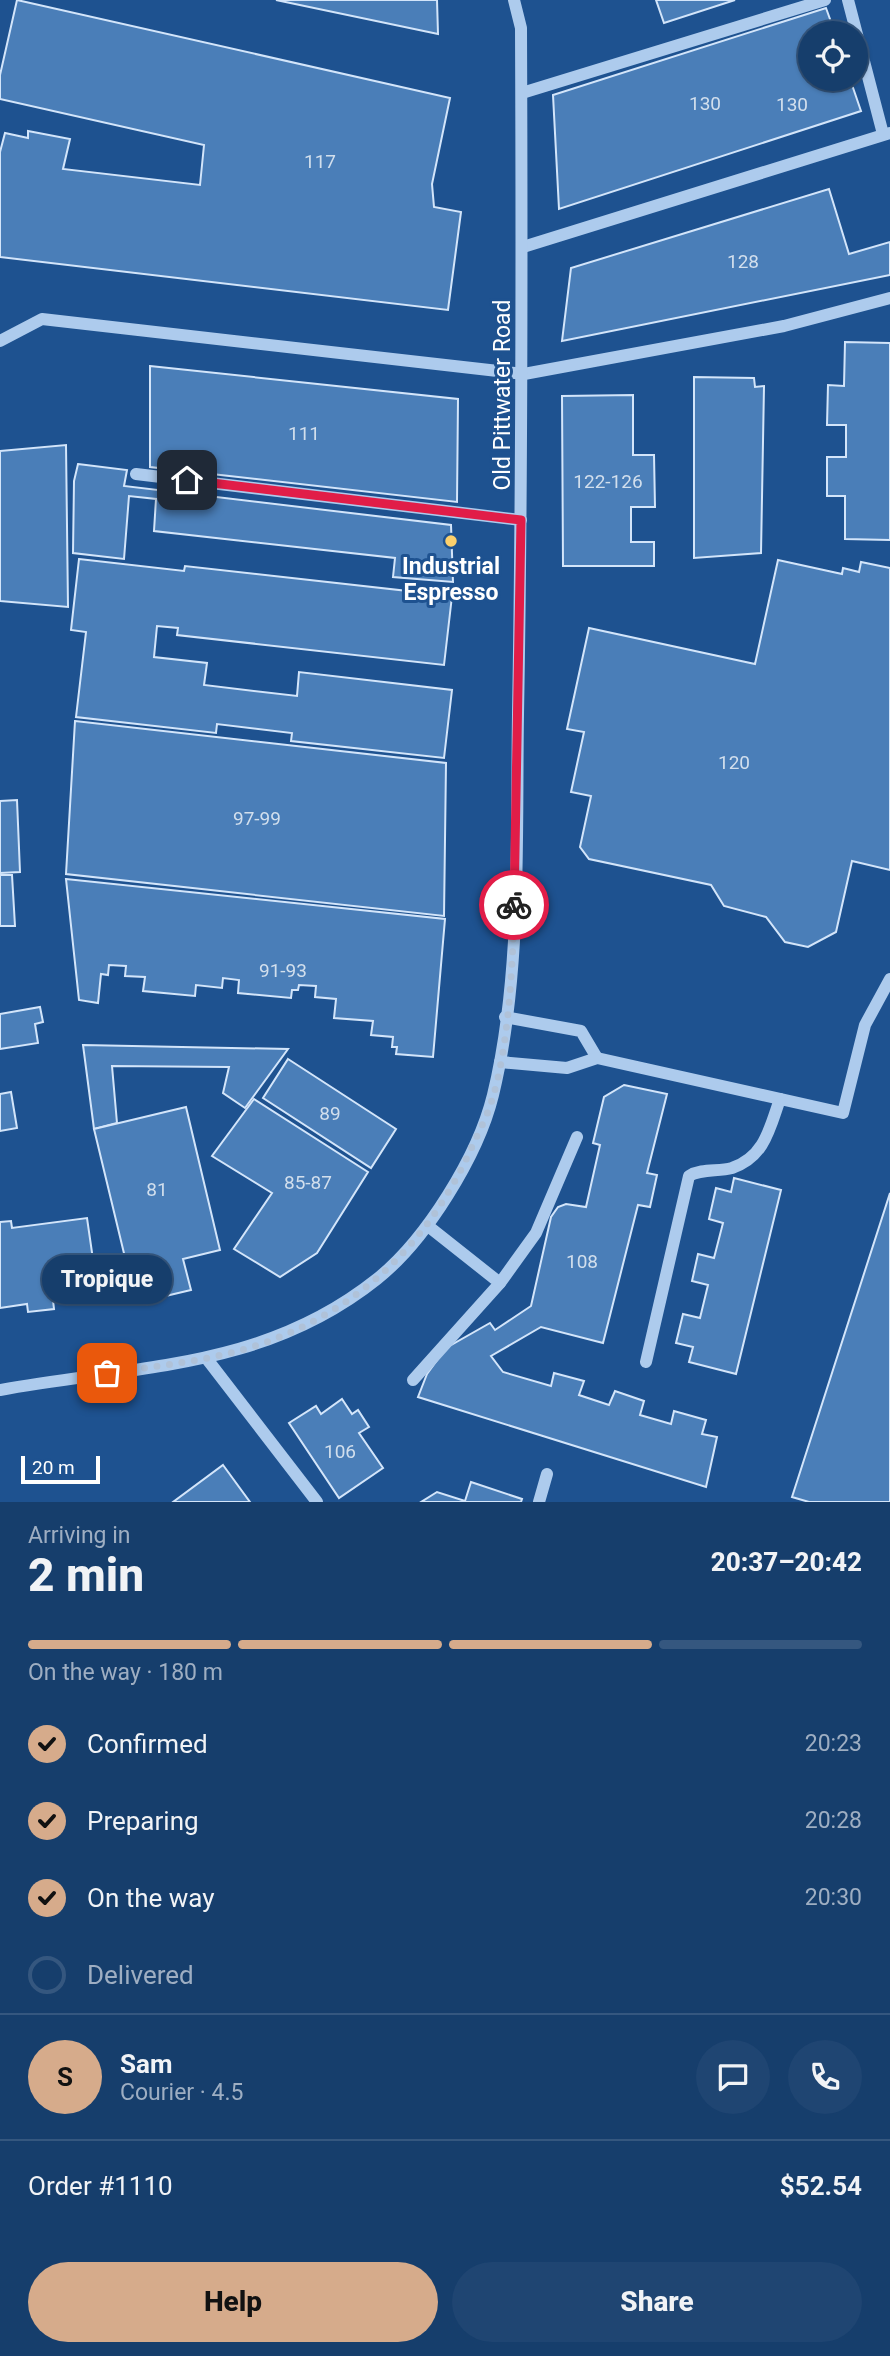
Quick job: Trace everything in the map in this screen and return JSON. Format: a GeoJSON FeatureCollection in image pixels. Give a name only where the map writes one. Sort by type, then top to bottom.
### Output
{"type":"FeatureCollection","features":[{"type":"Feature","properties":{"kind":"street","name":"Old Pittwater Road"},"geometry":{"type":"LineString","coordinates":[[0,1390],[206,1359],[259,1345],[302,1327],[340,1305],[378,1278],[408,1250],[428,1226],[456,1181],[492,1100],[500,1062],[514,921],[524,374],[522,28],[514,0]]}},
{"type":"Feature","properties":{"kind":"street"},"geometry":{"type":"LineString","coordinates":[[522,93],[825,0]]}},
{"type":"Feature","properties":{"kind":"street"},"geometry":{"type":"LineString","coordinates":[[523,247],[887,133],[848,0]]}},
{"type":"Feature","properties":{"kind":"street"},"geometry":{"type":"LineString","coordinates":[[0,341],[42,319],[524,374],[784,326],[890,298]]}},
{"type":"Feature","properties":{"kind":"street"},"geometry":{"type":"LineString","coordinates":[[136,474],[521,520]]}},
{"type":"Feature","properties":{"kind":"street"},"geometry":{"type":"LineString","coordinates":[[500,1062],[567,1068],[597,1058],[843,1113],[865,1025],[890,979]]}},
{"type":"Feature","properties":{"kind":"street"},"geometry":{"type":"LineString","coordinates":[[505,1017],[582,1031],[597,1058]]}},
{"type":"Feature","properties":{"kind":"street"},"geometry":{"type":"LineString","coordinates":[[646,1362],[689,1176],[695,1172],[733,1168],[763,1148],[780,1099]]}},
{"type":"Feature","properties":{"kind":"street"},"geometry":{"type":"LineString","coordinates":[[413,1380],[500,1283],[536,1233],[577,1137]]}},
{"type":"Feature","properties":{"kind":"street"},"geometry":{"type":"LineString","coordinates":[[428,1226],[500,1283]]}},
{"type":"Feature","properties":{"kind":"street"},"geometry":{"type":"LineString","coordinates":[[206,1359],[317,1502]]}},
{"type":"Feature","properties":{"kind":"street"},"geometry":{"type":"LineString","coordinates":[[538,1502],[547,1474]]}},
{"type":"Feature","properties":{"kind":"building"},"geometry":{"type":"Polygon","coordinates":[[[17,0],[450,98],[432,184],[434,207],[461,212],[448,310],[0,257],[0,152],[5,133],[28,138],[28,131],[70,139],[63,169],[200,185],[204,145],[0,99],[0,75],[17,0]]]}},
{"type":"Feature","properties":{"kind":"building"},"geometry":{"type":"Polygon","coordinates":[[[276,0],[437,0],[438,34],[276,0]]]}},
{"type":"Feature","properties":{"kind":"building"},"geometry":{"type":"Polygon","coordinates":[[[656,0],[735,0],[664,23],[656,0]]]}},
{"type":"Feature","properties":{"kind":"building"},"geometry":{"type":"Polygon","coordinates":[[[826,8],[831,21],[798,21],[798,91],[854,91],[861,111],[559,209],[553,95],[826,8]]]}},
{"type":"Feature","properties":{"kind":"building"},"geometry":{"type":"Polygon","coordinates":[[[829,189],[849,254],[890,242],[890,275],[562,341],[571,268],[829,189]]]}},
{"type":"Feature","properties":{"kind":"building"},"geometry":{"type":"Polygon","coordinates":[[[845,342],[890,343],[890,540],[845,539],[845,496],[827,496],[827,457],[846,457],[846,425],[827,425],[828,385],[844,386],[845,342]]]}},
{"type":"Feature","properties":{"kind":"building"},"geometry":{"type":"Polygon","coordinates":[[[150,366],[458,399],[457,502],[150,467],[150,366]]]}},
{"type":"Feature","properties":{"kind":"building"},"geometry":{"type":"Polygon","coordinates":[[[694,377],[754,378],[755,387],[764,386],[761,553],[694,558],[694,377]]]}},
{"type":"Feature","properties":{"kind":"building"},"geometry":{"type":"Polygon","coordinates":[[[633,395],[633,455],[654,455],[655,507],[631,507],[631,542],[654,542],[654,566],[563,566],[562,396],[633,395]]]}},
{"type":"Feature","properties":{"kind":"building"},"geometry":{"type":"Polygon","coordinates":[[[66,445],[68,607],[0,601],[0,451],[66,445]]]}},
{"type":"Feature","properties":{"kind":"building"},"geometry":{"type":"Polygon","coordinates":[[[78,464],[127,470],[124,486],[451,525],[453,582],[393,577],[395,558],[154,531],[156,499],[129,496],[124,559],[73,553],[74,481],[78,464]]]}},
{"type":"Feature","properties":{"kind":"building"},"geometry":{"type":"Polygon","coordinates":[[[79,559],[184,571],[185,566],[452,596],[444,665],[177,635],[178,628],[157,626],[154,657],[207,663],[204,685],[297,696],[299,672],[452,690],[444,758],[291,741],[292,733],[217,724],[216,733],[76,717],[86,632],[71,630],[79,559]]]}},
{"type":"Feature","properties":{"kind":"building"},"geometry":{"type":"Polygon","coordinates":[[[778,560],[842,574],[843,568],[859,572],[861,562],[890,568],[890,870],[852,861],[836,932],[808,947],[785,942],[766,917],[724,906],[711,885],[589,859],[580,847],[591,796],[571,792],[584,732],[567,729],[589,628],[755,664],[778,560]]]}},
{"type":"Feature","properties":{"kind":"building"},"geometry":{"type":"Polygon","coordinates":[[[75,721],[446,763],[444,916],[66,874],[75,721]]]}},
{"type":"Feature","properties":{"kind":"building"},"geometry":{"type":"Polygon","coordinates":[[[17,800],[20,872],[0,873],[0,801],[17,800]]]}},
{"type":"Feature","properties":{"kind":"building"},"geometry":{"type":"Polygon","coordinates":[[[0,875],[12,875],[15,926],[0,926],[0,875]]]}},
{"type":"Feature","properties":{"kind":"building"},"geometry":{"type":"Polygon","coordinates":[[[66,879],[445,919],[433,1057],[396,1054],[397,1047],[392,1047],[393,1037],[371,1035],[373,1021],[334,1018],[336,999],[315,997],[316,986],[299,985],[298,990],[292,990],[291,998],[238,993],[239,980],[223,978],[222,988],[196,985],[195,996],[143,991],[145,977],[125,976],[126,966],[109,965],[108,975],[101,974],[98,1003],[79,1000],[66,879]]]}},
{"type":"Feature","properties":{"kind":"building"},"geometry":{"type":"Polygon","coordinates":[[[40,1007],[43,1022],[35,1024],[38,1043],[0,1049],[0,1014],[40,1007]]]}},
{"type":"Feature","properties":{"kind":"building"},"geometry":{"type":"Polygon","coordinates":[[[83,1045],[288,1049],[245,1108],[223,1093],[229,1067],[112,1066],[117,1123],[94,1129],[83,1045]]]}},
{"type":"Feature","properties":{"kind":"building"},"geometry":{"type":"Polygon","coordinates":[[[288,1059],[396,1129],[371,1168],[263,1098],[288,1059]]]}},
{"type":"Feature","properties":{"kind":"building"},"geometry":{"type":"Polygon","coordinates":[[[624,1085],[667,1094],[647,1173],[657,1175],[650,1207],[638,1205],[603,1343],[541,1327],[491,1356],[503,1372],[551,1386],[554,1373],[584,1381],[579,1395],[609,1405],[615,1391],[644,1401],[640,1415],[671,1424],[674,1411],[706,1420],[702,1434],[717,1437],[706,1487],[418,1397],[427,1374],[446,1348],[490,1323],[495,1330],[531,1306],[551,1217],[558,1207],[566,1204],[586,1207],[600,1145],[593,1143],[604,1097],[624,1085]]]}},
{"type":"Feature","properties":{"kind":"building"},"geometry":{"type":"Polygon","coordinates":[[[11,1092],[17,1128],[0,1131],[0,1094],[11,1092]]]}},
{"type":"Feature","properties":{"kind":"building"},"geometry":{"type":"Polygon","coordinates":[[[254,1099],[368,1172],[317,1253],[280,1277],[234,1249],[272,1193],[212,1156],[254,1099]]]}},
{"type":"Feature","properties":{"kind":"building"},"geometry":{"type":"Polygon","coordinates":[[[186,1107],[220,1250],[183,1259],[191,1290],[136,1303],[94,1129],[186,1107]]]}},
{"type":"Feature","properties":{"kind":"building"},"geometry":{"type":"Polygon","coordinates":[[[734,1178],[781,1190],[736,1374],[689,1362],[693,1347],[676,1343],[683,1314],[700,1318],[708,1285],[692,1281],[698,1254],[714,1258],[723,1223],[709,1219],[716,1188],[731,1192],[734,1178]]]}},
{"type":"Feature","properties":{"kind":"building"},"geometry":{"type":"Polygon","coordinates":[[[890,1193],[890,1502],[809,1502],[792,1497],[890,1193]]]}},
{"type":"Feature","properties":{"kind":"building"},"geometry":{"type":"Polygon","coordinates":[[[87,1218],[98,1294],[53,1300],[54,1309],[28,1312],[27,1304],[0,1308],[0,1222],[11,1221],[12,1228],[87,1218]]]}},
{"type":"Feature","properties":{"kind":"building"},"geometry":{"type":"Polygon","coordinates":[[[342,1399],[352,1414],[358,1410],[369,1427],[359,1433],[383,1468],[339,1498],[289,1423],[316,1406],[321,1414],[342,1399]]]}},
{"type":"Feature","properties":{"kind":"building"},"geometry":{"type":"Polygon","coordinates":[[[223,1465],[250,1502],[173,1502],[223,1465]]]}},
{"type":"Feature","properties":{"kind":"building"},"geometry":{"type":"Polygon","coordinates":[[[471,1482],[522,1499],[521,1502],[421,1502],[437,1492],[465,1501],[471,1482]]]}},
{"type":"Feature","properties":{"kind":"way so far"},"geometry":{"type":"LineString","coordinates":[[107,1373],[206,1359],[259,1345],[302,1327],[340,1305],[378,1278],[408,1250],[444,1202],[492,1100],[500,1062],[514,905]]}},
{"type":"Feature","properties":{"kind":"place","name":"Industrial Espresso"},"geometry":{"type":"Point","coordinates":[451,541]}},
{"type":"Feature","properties":{"kind":"place","name":"Tropique"},"geometry":{"type":"Point","coordinates":[107,1373]}},
{"type":"Feature","properties":{"kind":"route"},"geometry":{"type":"LineString","coordinates":[[187,480],[521,520],[514,905]]}}]}
